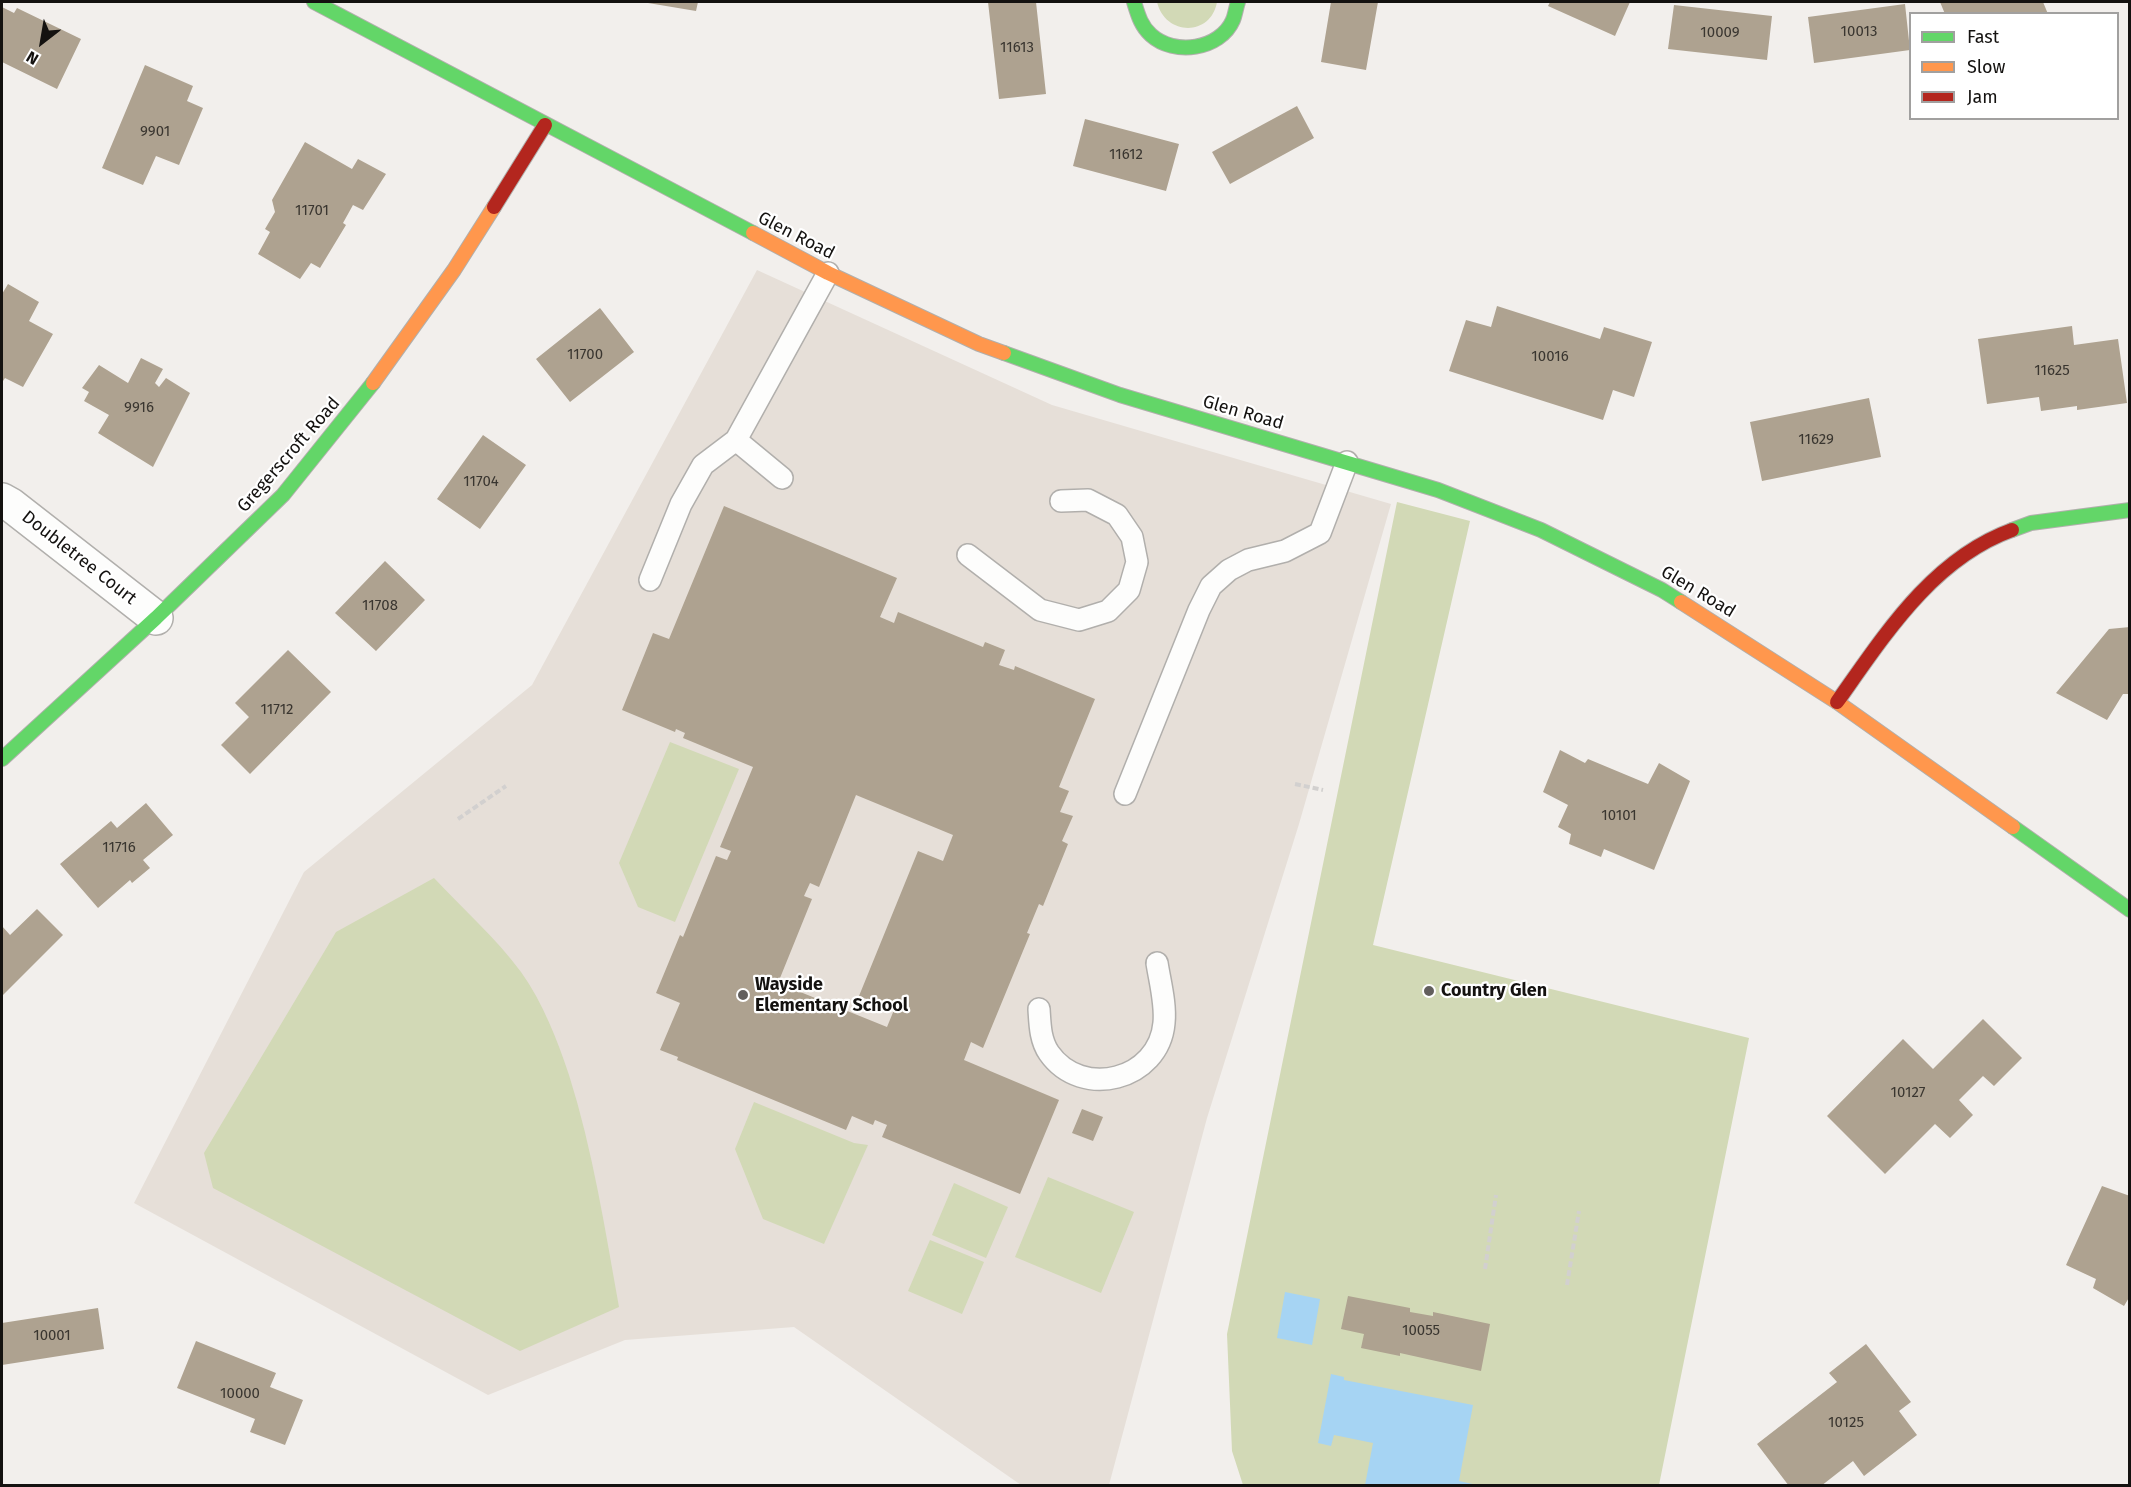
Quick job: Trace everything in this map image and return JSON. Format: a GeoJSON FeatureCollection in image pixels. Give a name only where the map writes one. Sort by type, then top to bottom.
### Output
{"type":"FeatureCollection","features":[{"type":"Feature","properties":{"kind":"main road","name":"Glen Road"},"geometry":{"type":"LineString","coordinates":[[314,2],[828,273],[979,344],[1120,395],[1438,490],[1541,530],[1653,585],[1754,647],[1837,702],[2130,910]]}},
{"type":"Feature","properties":{"kind":"main road"},"geometry":{"type":"LineString","coordinates":[[1134,2],[1142,24],[1153,37],[1167,45],[1184,49],[1202,47],[1218,38],[1231,25],[1238,2]]}},
{"type":"Feature","properties":{"kind":"main road","name":"Gregerscroft Road"},"geometry":{"type":"LineString","coordinates":[[2,759],[156,618],[283,495],[358,404],[454,270],[545,125]]}},
{"type":"Feature","properties":{"kind":"main road"},"geometry":{"type":"LineString","coordinates":[[1837,702],[1898,616],[1947,568],[1995,536],[2031,524],[2130,510]]}},
{"type":"Feature","properties":{"kind":"street","name":"Doubletree Court"},"geometry":{"type":"LineString","coordinates":[[2,500],[156,618]]}},
{"type":"Feature","properties":{"kind":"lane"},"geometry":{"type":"LineString","coordinates":[[650,580],[681,504],[703,465],[736,440],[828,273]]}},
{"type":"Feature","properties":{"kind":"lane"},"geometry":{"type":"LineString","coordinates":[[736,440],[782,478]]}},
{"type":"Feature","properties":{"kind":"lane"},"geometry":{"type":"LineString","coordinates":[[1125,794],[1199,610],[1211,586],[1229,570],[1248,560],[1285,551],[1320,533],[1347,462]]}},
{"type":"Feature","properties":{"kind":"lane"},"geometry":{"type":"LineString","coordinates":[[968,555],[1040,610],[1079,620],[1108,611],[1129,590],[1137,562],[1132,537],[1117,515],[1088,500],[1061,501]]}},
{"type":"Feature","properties":{"kind":"lane"},"geometry":{"type":"LineString","coordinates":[[1039,1008],[1040,1033],[1049,1053],[1066,1070],[1094,1080],[1121,1078],[1143,1065],[1159,1044],[1164,1023],[1158,963]]}},
{"type":"Feature","properties":{"kind":"path"},"geometry":{"type":"LineString","coordinates":[[1295,784],[1323,790]]}},
{"type":"Feature","properties":{"kind":"path"},"geometry":{"type":"LineString","coordinates":[[458,819],[506,786]]}},
{"type":"Feature","properties":{"kind":"path"},"geometry":{"type":"LineString","coordinates":[[1485,1269],[1496,1195]]}},
{"type":"Feature","properties":{"kind":"path"},"geometry":{"type":"LineString","coordinates":[[1567,1285],[1579,1211]]}},
{"type":"Feature","properties":{"kind":"shaded area","name":"Wayside Elementary School"},"geometry":{"type":"Polygon","coordinates":[[[757,270],[1052,405],[1391,504],[1299,824],[1207,1118],[1109,1485],[1021,1485],[794,1327],[625,1340],[488,1395],[134,1203],[304,872],[532,685],[757,270]]]}},
{"type":"Feature","properties":{"kind":"green space"},"geometry":{"type":"Polygon","coordinates":[[[1157,2],[1217,2],[1206,22],[1188,28],[1169,21],[1157,2]]]}},
{"type":"Feature","properties":{"kind":"green space","name":"Country Glen"},"geometry":{"type":"Polygon","coordinates":[[[1397,502],[1470,521],[1373,945],[1749,1038],[1659,1485],[1243,1485],[1232,1451],[1227,1334],[1397,502]]]}},
{"type":"Feature","properties":{"kind":"green space"},"geometry":{"type":"Polygon","coordinates":[[[670,742],[739,769],[675,922],[638,907],[619,863],[670,742]]]}},
{"type":"Feature","properties":{"kind":"green space"},"geometry":{"type":"Polygon","coordinates":[[[434,878],[511,959],[529,984],[549,1022],[569,1075],[592,1161],[619,1307],[520,1351],[213,1188],[204,1153],[336,932],[434,878]]]}},
{"type":"Feature","properties":{"kind":"green space"},"geometry":{"type":"Polygon","coordinates":[[[754,1102],[854,1143],[868,1145],[824,1244],[763,1219],[735,1149],[754,1102]]]}},
{"type":"Feature","properties":{"kind":"green space"},"geometry":{"type":"Polygon","coordinates":[[[1048,1177],[1134,1212],[1101,1293],[1015,1257],[1048,1177]]]}},
{"type":"Feature","properties":{"kind":"green space"},"geometry":{"type":"Polygon","coordinates":[[[954,1183],[1008,1207],[986,1258],[932,1235],[954,1183]]]}},
{"type":"Feature","properties":{"kind":"green space"},"geometry":{"type":"Polygon","coordinates":[[[930,1240],[984,1262],[962,1314],[908,1291],[930,1240]]]}},
{"type":"Feature","properties":{"kind":"water"},"geometry":{"type":"Polygon","coordinates":[[[1285,1292],[1320,1299],[1312,1345],[1277,1338],[1285,1292]]]}},
{"type":"Feature","properties":{"kind":"water"},"geometry":{"type":"Polygon","coordinates":[[[1331,1374],[1344,1377],[1344,1380],[1473,1405],[1459,1481],[1477,1485],[1365,1485],[1373,1443],[1334,1435],[1331,1446],[1318,1443],[1331,1374]]]}},
{"type":"Feature","properties":{"kind":"building"},"geometry":{"type":"Polygon","coordinates":[[[642,2],[698,2],[696,11],[642,2]]]}},
{"type":"Feature","properties":{"kind":"building"},"geometry":{"type":"Polygon","coordinates":[[[988,2],[1036,2],[1046,94],[999,99],[988,2]]]}},
{"type":"Feature","properties":{"kind":"building"},"geometry":{"type":"Polygon","coordinates":[[[1331,2],[1378,2],[1366,70],[1321,62],[1331,2]]]}},
{"type":"Feature","properties":{"kind":"building"},"geometry":{"type":"Polygon","coordinates":[[[1550,2],[1630,2],[1615,36],[1548,6],[1550,2]]]}},
{"type":"Feature","properties":{"kind":"building"},"geometry":{"type":"Polygon","coordinates":[[[1940,2],[2043,2],[2047,12],[1944,12],[1940,2]]]}},
{"type":"Feature","properties":{"kind":"building"},"geometry":{"type":"Polygon","coordinates":[[[1905,4],[1909,50],[1814,63],[1808,17],[1905,4]]]}},
{"type":"Feature","properties":{"kind":"building"},"geometry":{"type":"Polygon","coordinates":[[[1674,5],[1772,16],[1767,60],[1668,49],[1674,5]]]}},
{"type":"Feature","properties":{"kind":"building"},"geometry":{"type":"Polygon","coordinates":[[[2,7],[14,13],[17,8],[81,39],[57,89],[2,62],[2,7]]]}},
{"type":"Feature","properties":{"kind":"building"},"geometry":{"type":"Polygon","coordinates":[[[145,65],[193,86],[187,101],[203,108],[179,165],[156,156],[143,185],[102,168],[145,65]]]}},
{"type":"Feature","properties":{"kind":"building"},"geometry":{"type":"Polygon","coordinates":[[[1297,106],[1314,138],[1230,184],[1212,152],[1297,106]]]}},
{"type":"Feature","properties":{"kind":"building"},"geometry":{"type":"Polygon","coordinates":[[[1085,119],[1179,144],[1166,191],[1073,166],[1085,119]]]}},
{"type":"Feature","properties":{"kind":"building"},"geometry":{"type":"Polygon","coordinates":[[[305,142],[352,169],[358,159],[386,174],[363,210],[353,205],[343,223],[346,225],[320,268],[311,263],[300,279],[258,254],[270,232],[265,229],[275,212],[272,200],[305,142]]]}},
{"type":"Feature","properties":{"kind":"building"},"geometry":{"type":"Polygon","coordinates":[[[8,284],[39,302],[29,321],[53,334],[23,387],[5,378],[2,380],[2,294],[8,284]]]}},
{"type":"Feature","properties":{"kind":"building"},"geometry":{"type":"Polygon","coordinates":[[[1497,306],[1600,339],[1604,327],[1652,342],[1634,397],[1613,390],[1603,420],[1449,371],[1466,320],[1491,327],[1497,306]]]}},
{"type":"Feature","properties":{"kind":"building"},"geometry":{"type":"Polygon","coordinates":[[[600,308],[634,352],[570,402],[536,359],[600,308]]]}},
{"type":"Feature","properties":{"kind":"building"},"geometry":{"type":"Polygon","coordinates":[[[2072,326],[2074,345],[2118,339],[2127,403],[2077,410],[2077,406],[2041,411],[2039,397],[1987,404],[1978,339],[2072,326]]]}},
{"type":"Feature","properties":{"kind":"building"},"geometry":{"type":"Polygon","coordinates":[[[141,358],[163,369],[155,383],[159,387],[166,378],[190,393],[153,467],[98,433],[109,415],[84,401],[89,392],[82,388],[99,365],[128,383],[141,358]]]}},
{"type":"Feature","properties":{"kind":"building"},"geometry":{"type":"Polygon","coordinates":[[[1869,398],[1881,457],[1762,481],[1750,422],[1869,398]]]}},
{"type":"Feature","properties":{"kind":"building"},"geometry":{"type":"Polygon","coordinates":[[[483,435],[526,465],[480,529],[437,499],[483,435]]]}},
{"type":"Feature","properties":{"kind":"building"},"geometry":{"type":"Polygon","coordinates":[[[724,506],[897,578],[880,617],[894,623],[898,612],[983,647],[985,642],[1005,650],[999,665],[1014,670],[1015,666],[1095,699],[1059,787],[1069,791],[1060,812],[1073,816],[1062,841],[1068,844],[1043,906],[1039,904],[1027,933],[1030,934],[983,1048],[971,1042],[964,1060],[1059,1100],[1020,1194],[882,1137],[887,1125],[875,1120],[873,1125],[852,1116],[846,1130],[677,1060],[678,1057],[660,1050],[680,1003],[656,993],[680,935],[683,937],[716,856],[727,860],[731,851],[720,847],[753,767],[683,738],[685,733],[676,729],[675,732],[622,710],[653,633],[669,639],[724,506]],[[856,795],[819,887],[810,883],[804,896],[812,899],[778,983],[887,1027],[894,1010],[859,996],[918,851],[943,861],[953,835],[856,795]]]}},
{"type":"Feature","properties":{"kind":"building"},"geometry":{"type":"Polygon","coordinates":[[[385,561],[425,600],[376,651],[335,613],[385,561]]]}},
{"type":"Feature","properties":{"kind":"building"},"geometry":{"type":"Polygon","coordinates":[[[2130,627],[2130,694],[2123,694],[2107,720],[2056,693],[2109,629],[2130,627]]]}},
{"type":"Feature","properties":{"kind":"building"},"geometry":{"type":"Polygon","coordinates":[[[288,650],[331,692],[250,774],[221,745],[249,717],[235,703],[288,650]]]}},
{"type":"Feature","properties":{"kind":"building"},"geometry":{"type":"Polygon","coordinates":[[[1560,750],[1585,763],[1588,759],[1648,784],[1659,763],[1690,781],[1654,870],[1604,849],[1601,857],[1569,844],[1571,834],[1558,827],[1568,805],[1543,792],[1560,750]]]}},
{"type":"Feature","properties":{"kind":"building"},"geometry":{"type":"Polygon","coordinates":[[[146,803],[173,835],[143,860],[150,868],[132,883],[130,880],[98,908],[60,864],[111,821],[117,828],[146,803]]]}},
{"type":"Feature","properties":{"kind":"building"},"geometry":{"type":"Polygon","coordinates":[[[37,909],[63,935],[2,996],[2,926],[10,935],[37,909]]]}},
{"type":"Feature","properties":{"kind":"building"},"geometry":{"type":"Polygon","coordinates":[[[1983,1019],[2022,1058],[1994,1086],[1983,1076],[1959,1100],[1973,1115],[1950,1138],[1935,1124],[1885,1174],[1827,1116],[1903,1039],[1933,1069],[1983,1019]]]}},
{"type":"Feature","properties":{"kind":"building"},"geometry":{"type":"Polygon","coordinates":[[[1082,1109],[1103,1117],[1093,1141],[1072,1133],[1082,1109]]]}},
{"type":"Feature","properties":{"kind":"building"},"geometry":{"type":"Polygon","coordinates":[[[2102,1186],[2130,1196],[2130,1296],[2124,1306],[2093,1288],[2096,1279],[2066,1265],[2102,1186]]]}},
{"type":"Feature","properties":{"kind":"building"},"geometry":{"type":"Polygon","coordinates":[[[1348,1296],[1410,1308],[1410,1312],[1433,1316],[1433,1312],[1490,1324],[1481,1371],[1400,1353],[1400,1356],[1361,1348],[1364,1334],[1341,1329],[1348,1296]]]}},
{"type":"Feature","properties":{"kind":"building"},"geometry":{"type":"Polygon","coordinates":[[[98,1308],[104,1349],[2,1365],[2,1323],[98,1308]]]}},
{"type":"Feature","properties":{"kind":"building"},"geometry":{"type":"Polygon","coordinates":[[[196,1341],[276,1373],[270,1387],[303,1400],[285,1445],[250,1432],[255,1419],[177,1388],[196,1341]]]}},
{"type":"Feature","properties":{"kind":"building"},"geometry":{"type":"Polygon","coordinates":[[[1866,1344],[1911,1402],[1899,1411],[1917,1435],[1864,1476],[1853,1461],[1821,1486],[1789,1486],[1757,1444],[1837,1382],[1829,1373],[1866,1344]]]}},
{"type":"Feature","properties":{"kind":"traffic: fast"},"geometry":{"type":"LineString","coordinates":[[314,2],[753,233]]}},
{"type":"Feature","properties":{"kind":"traffic: fast"},"geometry":{"type":"LineString","coordinates":[[1134,2],[1142,24],[1151,35],[1161,42],[1184,47],[1196,47],[1218,38],[1233,20],[1238,2]]}},
{"type":"Feature","properties":{"kind":"traffic: fast"},"geometry":{"type":"LineString","coordinates":[[1004,353],[1120,395],[1438,490],[1541,530],[1662,590],[1681,602]]}},
{"type":"Feature","properties":{"kind":"traffic: fast"},"geometry":{"type":"LineString","coordinates":[[2,759],[156,618],[283,495],[373,383]]}},
{"type":"Feature","properties":{"kind":"traffic: fast"},"geometry":{"type":"LineString","coordinates":[[2012,530],[2031,523],[2130,510]]}},
{"type":"Feature","properties":{"kind":"traffic: fast"},"geometry":{"type":"LineString","coordinates":[[2013,827],[2130,910]]}},
{"type":"Feature","properties":{"kind":"traffic: slow"},"geometry":{"type":"LineString","coordinates":[[373,383],[454,270],[494,207]]}},
{"type":"Feature","properties":{"kind":"traffic: slow"},"geometry":{"type":"LineString","coordinates":[[753,233],[828,273],[979,344],[1004,353]]}},
{"type":"Feature","properties":{"kind":"traffic: slow"},"geometry":{"type":"LineString","coordinates":[[1681,602],[1837,702],[2013,827]]}},
{"type":"Feature","properties":{"kind":"traffic: jam"},"geometry":{"type":"LineString","coordinates":[[494,207],[545,125]]}},
{"type":"Feature","properties":{"kind":"traffic: jam"},"geometry":{"type":"LineString","coordinates":[[1837,702],[1892,626],[1934,580],[1983,543],[2012,530]]}},
{"type":"Feature","properties":{"kind":"place","name":"Country Glen"},"geometry":{"type":"Point","coordinates":[1429,991]}},
{"type":"Feature","properties":{"kind":"place","name":"Wayside Elementary School"},"geometry":{"type":"Point","coordinates":[743,995]}}]}
